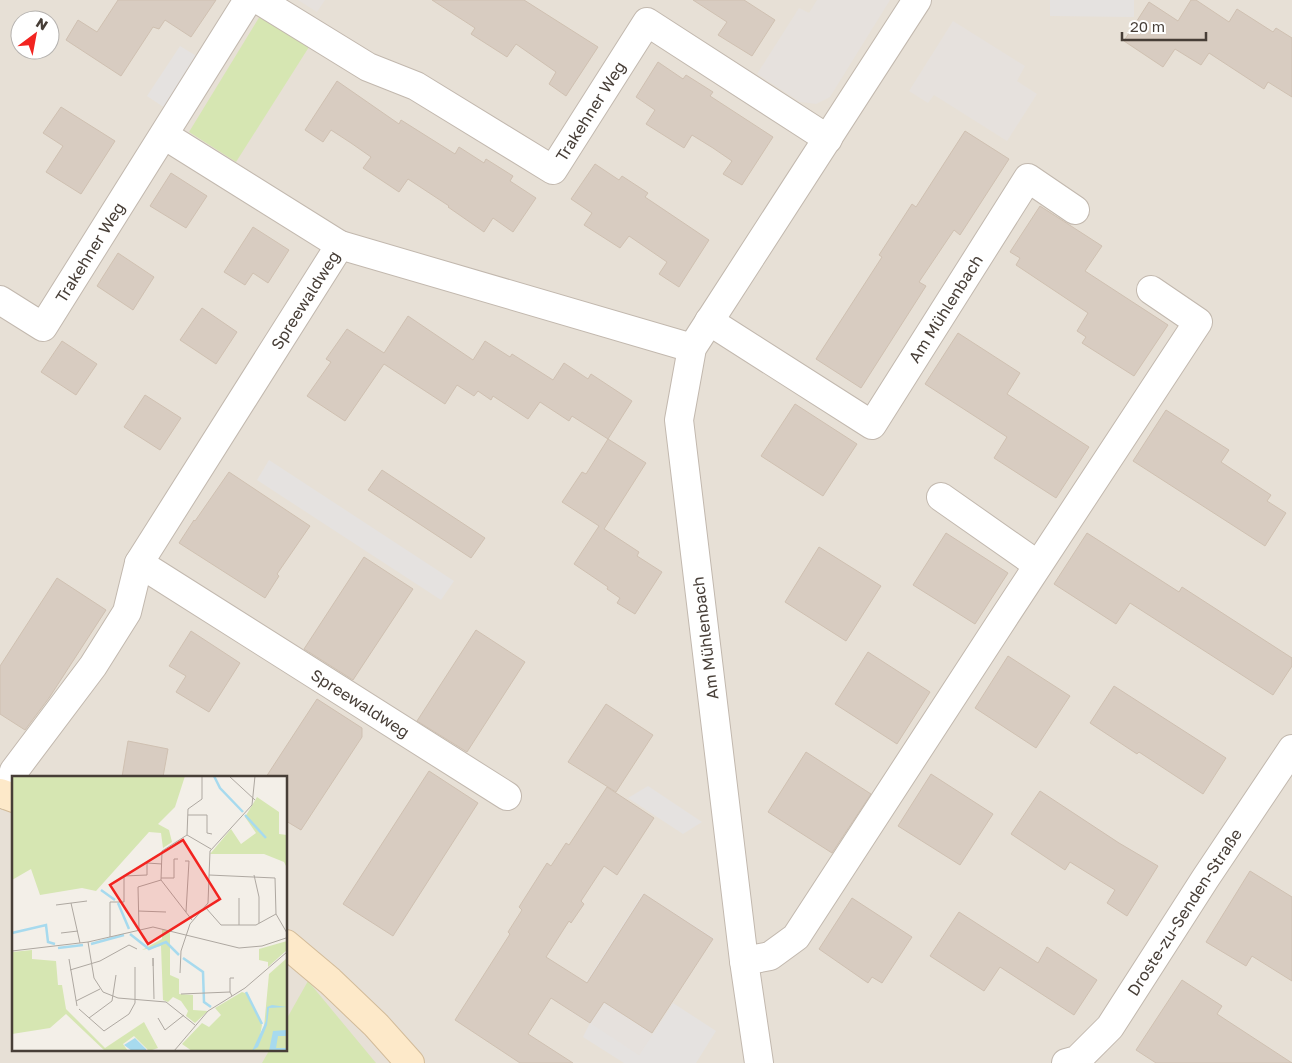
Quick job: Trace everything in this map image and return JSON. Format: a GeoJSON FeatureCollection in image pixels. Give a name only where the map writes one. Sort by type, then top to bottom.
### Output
{"type":"FeatureCollection","features":[{"type":"Feature","properties":{"kind":"street","name":"Trakehner Weg"},"geometry":{"type":"LineString","coordinates":[[0,300],[43,327],[248,0]]}},
{"type":"Feature","properties":{"kind":"street","name":"Trakehner Weg"},"geometry":{"type":"LineString","coordinates":[[259,0],[368,67],[416,86],[553,170],[647,22],[828,139]]}},
{"type":"Feature","properties":{"kind":"street","name":"Am Mühlenbach"},"geometry":{"type":"LineString","coordinates":[[759,1063],[744,961],[679,420],[692,348],[917,0]]}},
{"type":"Feature","properties":{"kind":"street"},"geometry":{"type":"LineString","coordinates":[[164,135],[340,245]]}},
{"type":"Feature","properties":{"kind":"street","name":"Am Mühlenbach"},"geometry":{"type":"LineString","coordinates":[[709,321],[872,425],[1028,178],[1076,210]]}},
{"type":"Feature","properties":{"kind":"street","name":"Spreewaldweg"},"geometry":{"type":"LineString","coordinates":[[13,776],[93,666],[127,612],[139,563],[340,245],[692,348]]}},
{"type":"Feature","properties":{"kind":"street"},"geometry":{"type":"LineString","coordinates":[[744,961],[770,956],[796,937],[1198,322],[1150,290]]}},
{"type":"Feature","properties":{"kind":"street"},"geometry":{"type":"LineString","coordinates":[[941,497],[1038,565]]}},
{"type":"Feature","properties":{"kind":"street","name":"Spreewaldweg"},"geometry":{"type":"LineString","coordinates":[[139,563],[507,796]]}},
{"type":"Feature","properties":{"kind":"street","name":"Droste-zu-Senden-Straße"},"geometry":{"type":"LineString","coordinates":[[1066,1063],[1077,1060],[1110,1027],[1205,879],[1292,749]]}},
{"type":"Feature","properties":{"kind":"street","name":"Spreewaldweg"},"geometry":{"type":"LineString","coordinates":[[7,795],[12,779]]}},
{"type":"Feature","properties":{"kind":"street"},"geometry":{"type":"LineString","coordinates":[[288,946],[330,981],[376,1025],[410,1063]]}},
{"type":"Feature","properties":{"kind":"shaded area"},"geometry":{"type":"Polygon","coordinates":[[[0,0],[1292,0],[1292,1063],[372,1063],[288,1032],[288,776],[12,776],[12,1050],[275,1050],[268,1063],[0,1063],[0,0]]]}},
{"type":"Feature","properties":{"kind":"shaded area"},"geometry":{"type":"Polygon","coordinates":[[[298,0],[325,0],[317,12],[298,0]]]}},
{"type":"Feature","properties":{"kind":"shaded area"},"geometry":{"type":"Polygon","coordinates":[[[817,0],[890,0],[830,97],[816,104],[800,102],[757,74],[799,8],[809,13],[817,0]]]}},
{"type":"Feature","properties":{"kind":"shaded area"},"geometry":{"type":"Polygon","coordinates":[[[1050,0],[1134,0],[1134,17],[1050,16],[1050,0]]]}},
{"type":"Feature","properties":{"kind":"shaded area"},"geometry":{"type":"Polygon","coordinates":[[[953,21],[1025,66],[1017,81],[1037,94],[1007,141],[934,95],[928,103],[909,91],[953,21]]]}},
{"type":"Feature","properties":{"kind":"shaded area"},"geometry":{"type":"Polygon","coordinates":[[[180,46],[198,57],[165,108],[147,96],[180,46]]]}},
{"type":"Feature","properties":{"kind":"shaded area"},"geometry":{"type":"Polygon","coordinates":[[[269,460],[454,581],[441,600],[257,480],[269,460]]]}},
{"type":"Feature","properties":{"kind":"shaded area"},"geometry":{"type":"Polygon","coordinates":[[[648,786],[702,822],[683,834],[628,798],[648,786]]]}},
{"type":"Feature","properties":{"kind":"shaded area"},"geometry":{"type":"Polygon","coordinates":[[[643,893],[714,938],[639,1055],[568,1010],[643,893]]]}},
{"type":"Feature","properties":{"kind":"shaded area"},"geometry":{"type":"Polygon","coordinates":[[[673,1003],[716,1031],[696,1063],[624,1063],[583,1037],[590,1023],[639,1055],[673,1003]]]}},
{"type":"Feature","properties":{"kind":"green space"},"geometry":{"type":"Polygon","coordinates":[[[260,16],[309,47],[236,162],[189,132],[260,16]]]}},
{"type":"Feature","properties":{"kind":"green space"},"geometry":{"type":"Polygon","coordinates":[[[308,981],[376,1063],[262,1063],[269,1050],[288,1050],[288,1016],[308,981]]]}},
{"type":"Feature","properties":{"kind":"building"},"geometry":{"type":"Polygon","coordinates":[[[118,0],[216,0],[191,37],[165,20],[159,29],[153,27],[121,76],[66,40],[78,20],[97,32],[118,0]]]}},
{"type":"Feature","properties":{"kind":"building"},"geometry":{"type":"Polygon","coordinates":[[[432,0],[524,0],[598,47],[566,96],[549,84],[556,72],[516,44],[507,57],[471,34],[475,28],[432,0]]]}},
{"type":"Feature","properties":{"kind":"building"},"geometry":{"type":"Polygon","coordinates":[[[693,0],[744,0],[775,20],[752,56],[718,35],[727,22],[693,0]]]}},
{"type":"Feature","properties":{"kind":"building"},"geometry":{"type":"Polygon","coordinates":[[[1191,0],[1196,0],[1229,22],[1237,9],[1273,32],[1276,28],[1292,38],[1292,97],[1268,82],[1264,89],[1209,53],[1201,65],[1175,49],[1163,67],[1124,41],[1149,2],[1178,21],[1191,0]]]}},
{"type":"Feature","properties":{"kind":"building"},"geometry":{"type":"Polygon","coordinates":[[[658,62],[683,79],[686,75],[713,92],[710,96],[773,137],[742,185],[723,174],[732,161],[713,148],[692,135],[684,148],[646,124],[655,110],[636,97],[658,62]]]}},
{"type":"Feature","properties":{"kind":"building"},"geometry":{"type":"Polygon","coordinates":[[[337,81],[399,124],[401,120],[455,154],[459,147],[484,163],[486,159],[513,176],[510,181],[536,198],[513,232],[493,218],[484,232],[408,179],[399,192],[363,168],[371,157],[351,143],[331,130],[323,142],[305,130],[337,81]]]}},
{"type":"Feature","properties":{"kind":"building"},"geometry":{"type":"Polygon","coordinates":[[[61,107],[115,141],[81,194],[46,172],[63,146],[43,133],[61,107]]]}},
{"type":"Feature","properties":{"kind":"building"},"geometry":{"type":"Polygon","coordinates":[[[965,131],[1009,159],[960,235],[954,230],[919,282],[926,286],[861,388],[816,359],[882,257],[879,255],[912,204],[916,207],[965,131]]]}},
{"type":"Feature","properties":{"kind":"building"},"geometry":{"type":"Polygon","coordinates":[[[595,164],[619,180],[622,176],[648,193],[645,197],[709,240],[679,287],[659,274],[667,262],[629,236],[620,248],[584,225],[592,213],[571,199],[595,164]]]}},
{"type":"Feature","properties":{"kind":"building"},"geometry":{"type":"Polygon","coordinates":[[[171,173],[207,196],[186,228],[150,206],[171,173]]]}},
{"type":"Feature","properties":{"kind":"building"},"geometry":{"type":"Polygon","coordinates":[[[1040,206],[1102,246],[1085,271],[1168,325],[1134,376],[1082,343],[1086,337],[1077,331],[1088,313],[1016,265],[1020,258],[1010,252],[1040,206]]]}},
{"type":"Feature","properties":{"kind":"building"},"geometry":{"type":"Polygon","coordinates":[[[253,227],[289,250],[268,283],[253,273],[245,285],[224,272],[253,227]]]}},
{"type":"Feature","properties":{"kind":"building"},"geometry":{"type":"Polygon","coordinates":[[[118,253],[154,277],[133,310],[97,286],[118,253]]]}},
{"type":"Feature","properties":{"kind":"building"},"geometry":{"type":"Polygon","coordinates":[[[202,308],[237,332],[216,364],[180,340],[202,308]]]}},
{"type":"Feature","properties":{"kind":"building"},"geometry":{"type":"Polygon","coordinates":[[[408,316],[473,360],[485,341],[510,357],[512,354],[553,380],[564,363],[588,379],[591,374],[632,401],[608,439],[572,416],[569,421],[540,402],[528,419],[493,396],[491,400],[478,391],[474,396],[457,385],[445,404],[384,364],[345,421],[307,396],[331,362],[326,359],[347,329],[384,353],[408,316]]]}},
{"type":"Feature","properties":{"kind":"building"},"geometry":{"type":"Polygon","coordinates":[[[958,333],[1020,373],[1007,394],[1089,447],[1056,498],[994,458],[1007,437],[925,384],[958,333]]]}},
{"type":"Feature","properties":{"kind":"building"},"geometry":{"type":"Polygon","coordinates":[[[62,341],[97,364],[76,395],[41,372],[62,341]]]}},
{"type":"Feature","properties":{"kind":"building"},"geometry":{"type":"Polygon","coordinates":[[[145,395],[181,418],[160,450],[124,427],[145,395]]]}},
{"type":"Feature","properties":{"kind":"building"},"geometry":{"type":"Polygon","coordinates":[[[795,404],[857,444],[823,496],[761,456],[795,404]]]}},
{"type":"Feature","properties":{"kind":"building"},"geometry":{"type":"Polygon","coordinates":[[[1166,410],[1229,450],[1221,462],[1271,495],[1267,501],[1286,513],[1265,546],[1133,461],[1166,410]]]}},
{"type":"Feature","properties":{"kind":"building"},"geometry":{"type":"Polygon","coordinates":[[[608,439],[646,463],[604,529],[639,552],[637,556],[662,572],[635,614],[617,603],[620,598],[607,589],[608,587],[574,564],[599,526],[562,502],[582,472],[586,474],[608,439]]]}},
{"type":"Feature","properties":{"kind":"building"},"geometry":{"type":"Polygon","coordinates":[[[382,470],[485,538],[471,558],[368,490],[382,470]]]}},
{"type":"Feature","properties":{"kind":"building"},"geometry":{"type":"Polygon","coordinates":[[[229,472],[310,526],[277,574],[279,576],[265,598],[179,543],[229,472]]]}},
{"type":"Feature","properties":{"kind":"building"},"geometry":{"type":"Polygon","coordinates":[[[946,533],[1008,573],[975,624],[913,585],[946,533]]]}},
{"type":"Feature","properties":{"kind":"building"},"geometry":{"type":"Polygon","coordinates":[[[1087,533],[1179,592],[1182,587],[1292,658],[1292,666],[1273,695],[1130,603],[1116,624],[1054,584],[1087,533]]]}},
{"type":"Feature","properties":{"kind":"building"},"geometry":{"type":"Polygon","coordinates":[[[819,547],[881,586],[846,641],[785,602],[819,547]]]}},
{"type":"Feature","properties":{"kind":"building"},"geometry":{"type":"Polygon","coordinates":[[[364,557],[413,589],[353,680],[304,649],[364,557]]]}},
{"type":"Feature","properties":{"kind":"building"},"geometry":{"type":"Polygon","coordinates":[[[57,578],[106,610],[49,698],[25,730],[0,714],[0,666],[57,578]]]}},
{"type":"Feature","properties":{"kind":"building"},"geometry":{"type":"Polygon","coordinates":[[[476,630],[525,662],[467,752],[417,721],[476,630]]]}},
{"type":"Feature","properties":{"kind":"building"},"geometry":{"type":"Polygon","coordinates":[[[191,631],[240,663],[209,712],[176,692],[186,676],[169,666],[191,631]]]}},
{"type":"Feature","properties":{"kind":"building"},"geometry":{"type":"Polygon","coordinates":[[[868,652],[930,692],[897,744],[835,704],[868,652]]]}},
{"type":"Feature","properties":{"kind":"building"},"geometry":{"type":"Polygon","coordinates":[[[1008,656],[1070,696],[1036,748],[975,708],[1008,656]]]}},
{"type":"Feature","properties":{"kind":"building"},"geometry":{"type":"Polygon","coordinates":[[[1114,686],[1226,758],[1203,794],[1139,752],[1137,754],[1090,723],[1114,686]]]}},
{"type":"Feature","properties":{"kind":"building"},"geometry":{"type":"Polygon","coordinates":[[[317,699],[362,728],[362,737],[301,830],[288,822],[288,776],[267,776],[317,699]]]}},
{"type":"Feature","properties":{"kind":"building"},"geometry":{"type":"Polygon","coordinates":[[[606,704],[653,735],[616,792],[568,762],[606,704]]]}},
{"type":"Feature","properties":{"kind":"building"},"geometry":{"type":"Polygon","coordinates":[[[128,741],[168,749],[163,776],[122,776],[128,741]]]}},
{"type":"Feature","properties":{"kind":"building"},"geometry":{"type":"Polygon","coordinates":[[[806,752],[871,794],[832,853],[768,812],[806,752]]]}},
{"type":"Feature","properties":{"kind":"building"},"geometry":{"type":"Polygon","coordinates":[[[429,771],[478,803],[393,936],[343,904],[429,771]]]}},
{"type":"Feature","properties":{"kind":"building"},"geometry":{"type":"Polygon","coordinates":[[[931,774],[993,814],[960,865],[898,826],[931,774]]]}},
{"type":"Feature","properties":{"kind":"building"},"geometry":{"type":"Polygon","coordinates":[[[607,787],[654,818],[617,875],[604,866],[581,901],[584,904],[571,923],[569,921],[546,957],[587,983],[644,894],[713,939],[652,1033],[604,1002],[590,1023],[551,998],[528,1034],[573,1063],[520,1063],[455,1020],[510,934],[508,932],[522,910],[519,907],[547,863],[551,866],[566,843],[569,845],[607,787]]]}},
{"type":"Feature","properties":{"kind":"building"},"geometry":{"type":"Polygon","coordinates":[[[1040,791],[1119,843],[1158,866],[1127,916],[1107,903],[1115,890],[1070,862],[1065,870],[1011,834],[1040,791]]]}},
{"type":"Feature","properties":{"kind":"building"},"geometry":{"type":"Polygon","coordinates":[[[1250,871],[1292,897],[1292,981],[1252,956],[1246,966],[1206,942],[1250,871]]]}},
{"type":"Feature","properties":{"kind":"building"},"geometry":{"type":"Polygon","coordinates":[[[852,898],[912,937],[882,983],[872,977],[868,983],[819,949],[852,898]]]}},
{"type":"Feature","properties":{"kind":"building"},"geometry":{"type":"Polygon","coordinates":[[[959,912],[1038,963],[1047,947],[1097,980],[1074,1015],[1000,967],[984,991],[930,956],[959,912]]]}},
{"type":"Feature","properties":{"kind":"building"},"geometry":{"type":"Polygon","coordinates":[[[1182,980],[1222,1006],[1217,1014],[1292,1063],[1156,1063],[1136,1050],[1182,980]]]}}]}
